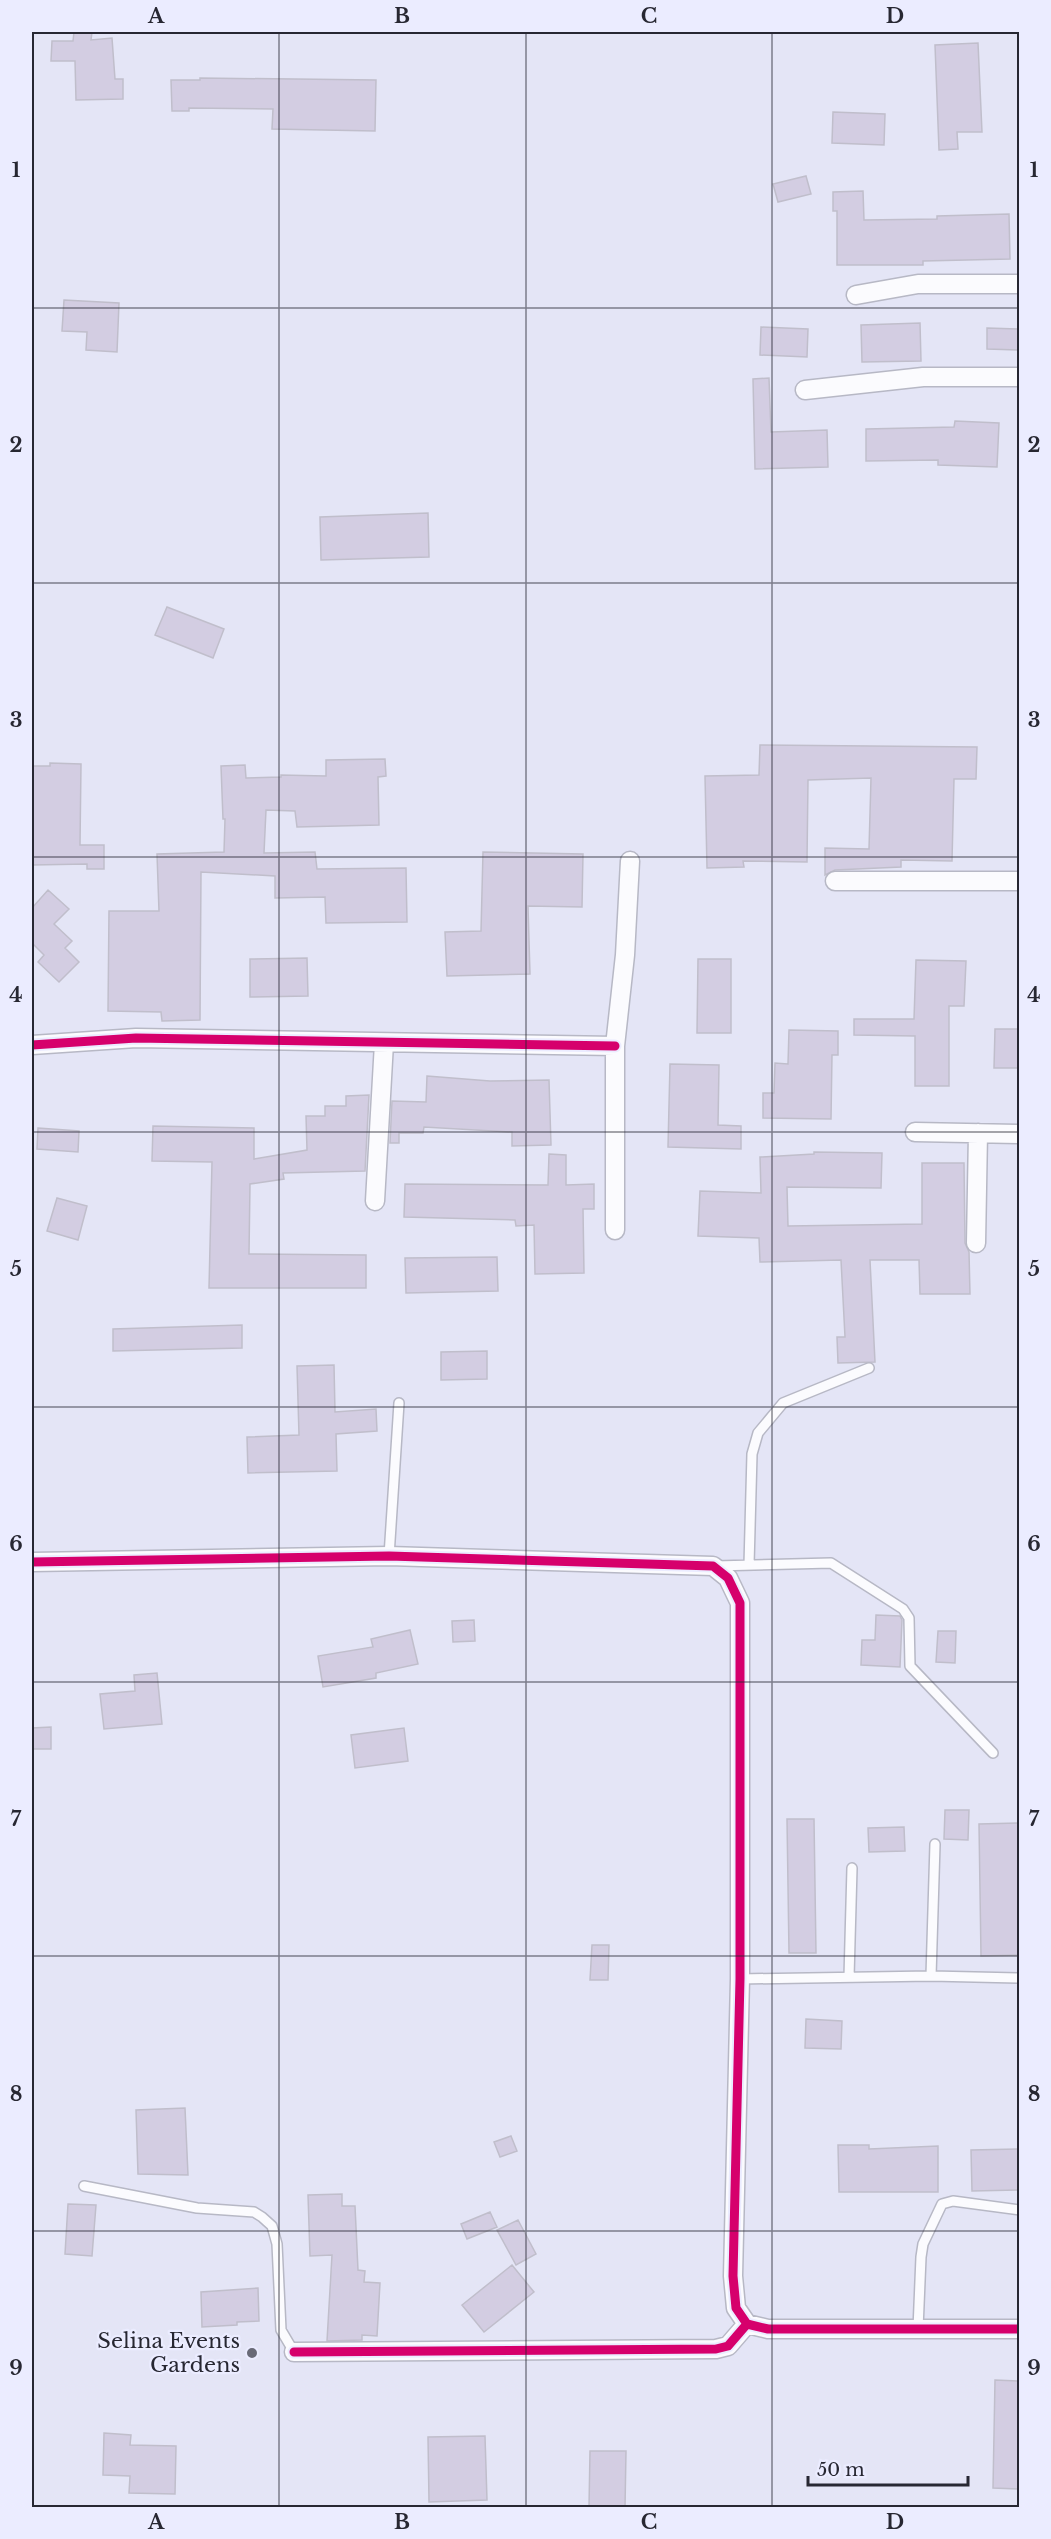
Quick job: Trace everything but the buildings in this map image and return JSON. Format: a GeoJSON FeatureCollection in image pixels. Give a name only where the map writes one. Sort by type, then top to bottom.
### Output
{"type":"FeatureCollection","features":[{"type":"Feature","properties":{"kind":"street"},"geometry":{"type":"LineString","coordinates":[[856,295],[918,284],[1020,284]]}},
{"type":"Feature","properties":{"kind":"street"},"geometry":{"type":"LineString","coordinates":[[805,390],[923,377],[1020,377]]}},
{"type":"Feature","properties":{"kind":"street"},"geometry":{"type":"LineString","coordinates":[[615,1230],[615,1046],[625,955],[630,861]]}},
{"type":"Feature","properties":{"kind":"street"},"geometry":{"type":"LineString","coordinates":[[835,881],[1020,881]]}},
{"type":"Feature","properties":{"kind":"street"},"geometry":{"type":"LineString","coordinates":[[32,1045],[136,1038],[615,1046]]}},
{"type":"Feature","properties":{"kind":"street"},"geometry":{"type":"LineString","coordinates":[[375,1201],[384,1043]]}},
{"type":"Feature","properties":{"kind":"street"},"geometry":{"type":"LineString","coordinates":[[915,1132],[1020,1134]]}},
{"type":"Feature","properties":{"kind":"street"},"geometry":{"type":"LineString","coordinates":[[976,1243],[978,1133]]}},
{"type":"Feature","properties":{"kind":"street"},"geometry":{"type":"LineString","coordinates":[[32,1562],[389,1556],[713,1566],[728,1578],[740,1603],[740,1979],[733,2276],[736,2308],[747,2324],[768,2329],[1020,2329]]}},
{"type":"Feature","properties":{"kind":"street"},"geometry":{"type":"LineString","coordinates":[[294,2352],[716,2349],[728,2346],[747,2324]]}},
{"type":"Feature","properties":{"kind":"lane"},"geometry":{"type":"LineString","coordinates":[[749,1565],[752,1454],[758,1433],[783,1402],[868,1368]]}},
{"type":"Feature","properties":{"kind":"lane"},"geometry":{"type":"LineString","coordinates":[[389,1556],[399,1403]]}},
{"type":"Feature","properties":{"kind":"lane"},"geometry":{"type":"LineString","coordinates":[[713,1566],[831,1563],[903,1609],[909,1618],[910,1666],[993,1753]]}},
{"type":"Feature","properties":{"kind":"lane"},"geometry":{"type":"LineString","coordinates":[[931,1976],[935,1844]]}},
{"type":"Feature","properties":{"kind":"lane"},"geometry":{"type":"LineString","coordinates":[[849,1977],[852,1868]]}},
{"type":"Feature","properties":{"kind":"lane"},"geometry":{"type":"LineString","coordinates":[[740,1979],[931,1976],[1020,1978]]}},
{"type":"Feature","properties":{"kind":"lane"},"geometry":{"type":"LineString","coordinates":[[84,2186],[197,2208],[254,2212],[262,2217],[272,2226],[277,2244],[281,2330],[294,2352]]}},
{"type":"Feature","properties":{"kind":"lane"},"geometry":{"type":"LineString","coordinates":[[918,2329],[923,2244],[942,2204],[953,2201],[1020,2210]]}},
{"type":"Feature","properties":{"kind":"cycle path"},"geometry":{"type":"LineString","coordinates":[[32,1045],[136,1038],[615,1046]]}},
{"type":"Feature","properties":{"kind":"cycle path"},"geometry":{"type":"LineString","coordinates":[[32,1562],[389,1556],[713,1566],[728,1578],[740,1603],[740,1979],[733,2276],[736,2308],[747,2324],[768,2329],[1020,2329]]}},
{"type":"Feature","properties":{"kind":"cycle path"},"geometry":{"type":"LineString","coordinates":[[294,2352],[716,2349],[728,2346],[747,2324]]}},
{"type":"Feature","properties":{"kind":"place","name":"Selina Events Gardens"},"geometry":{"type":"Point","coordinates":[252,2353]}}]}
